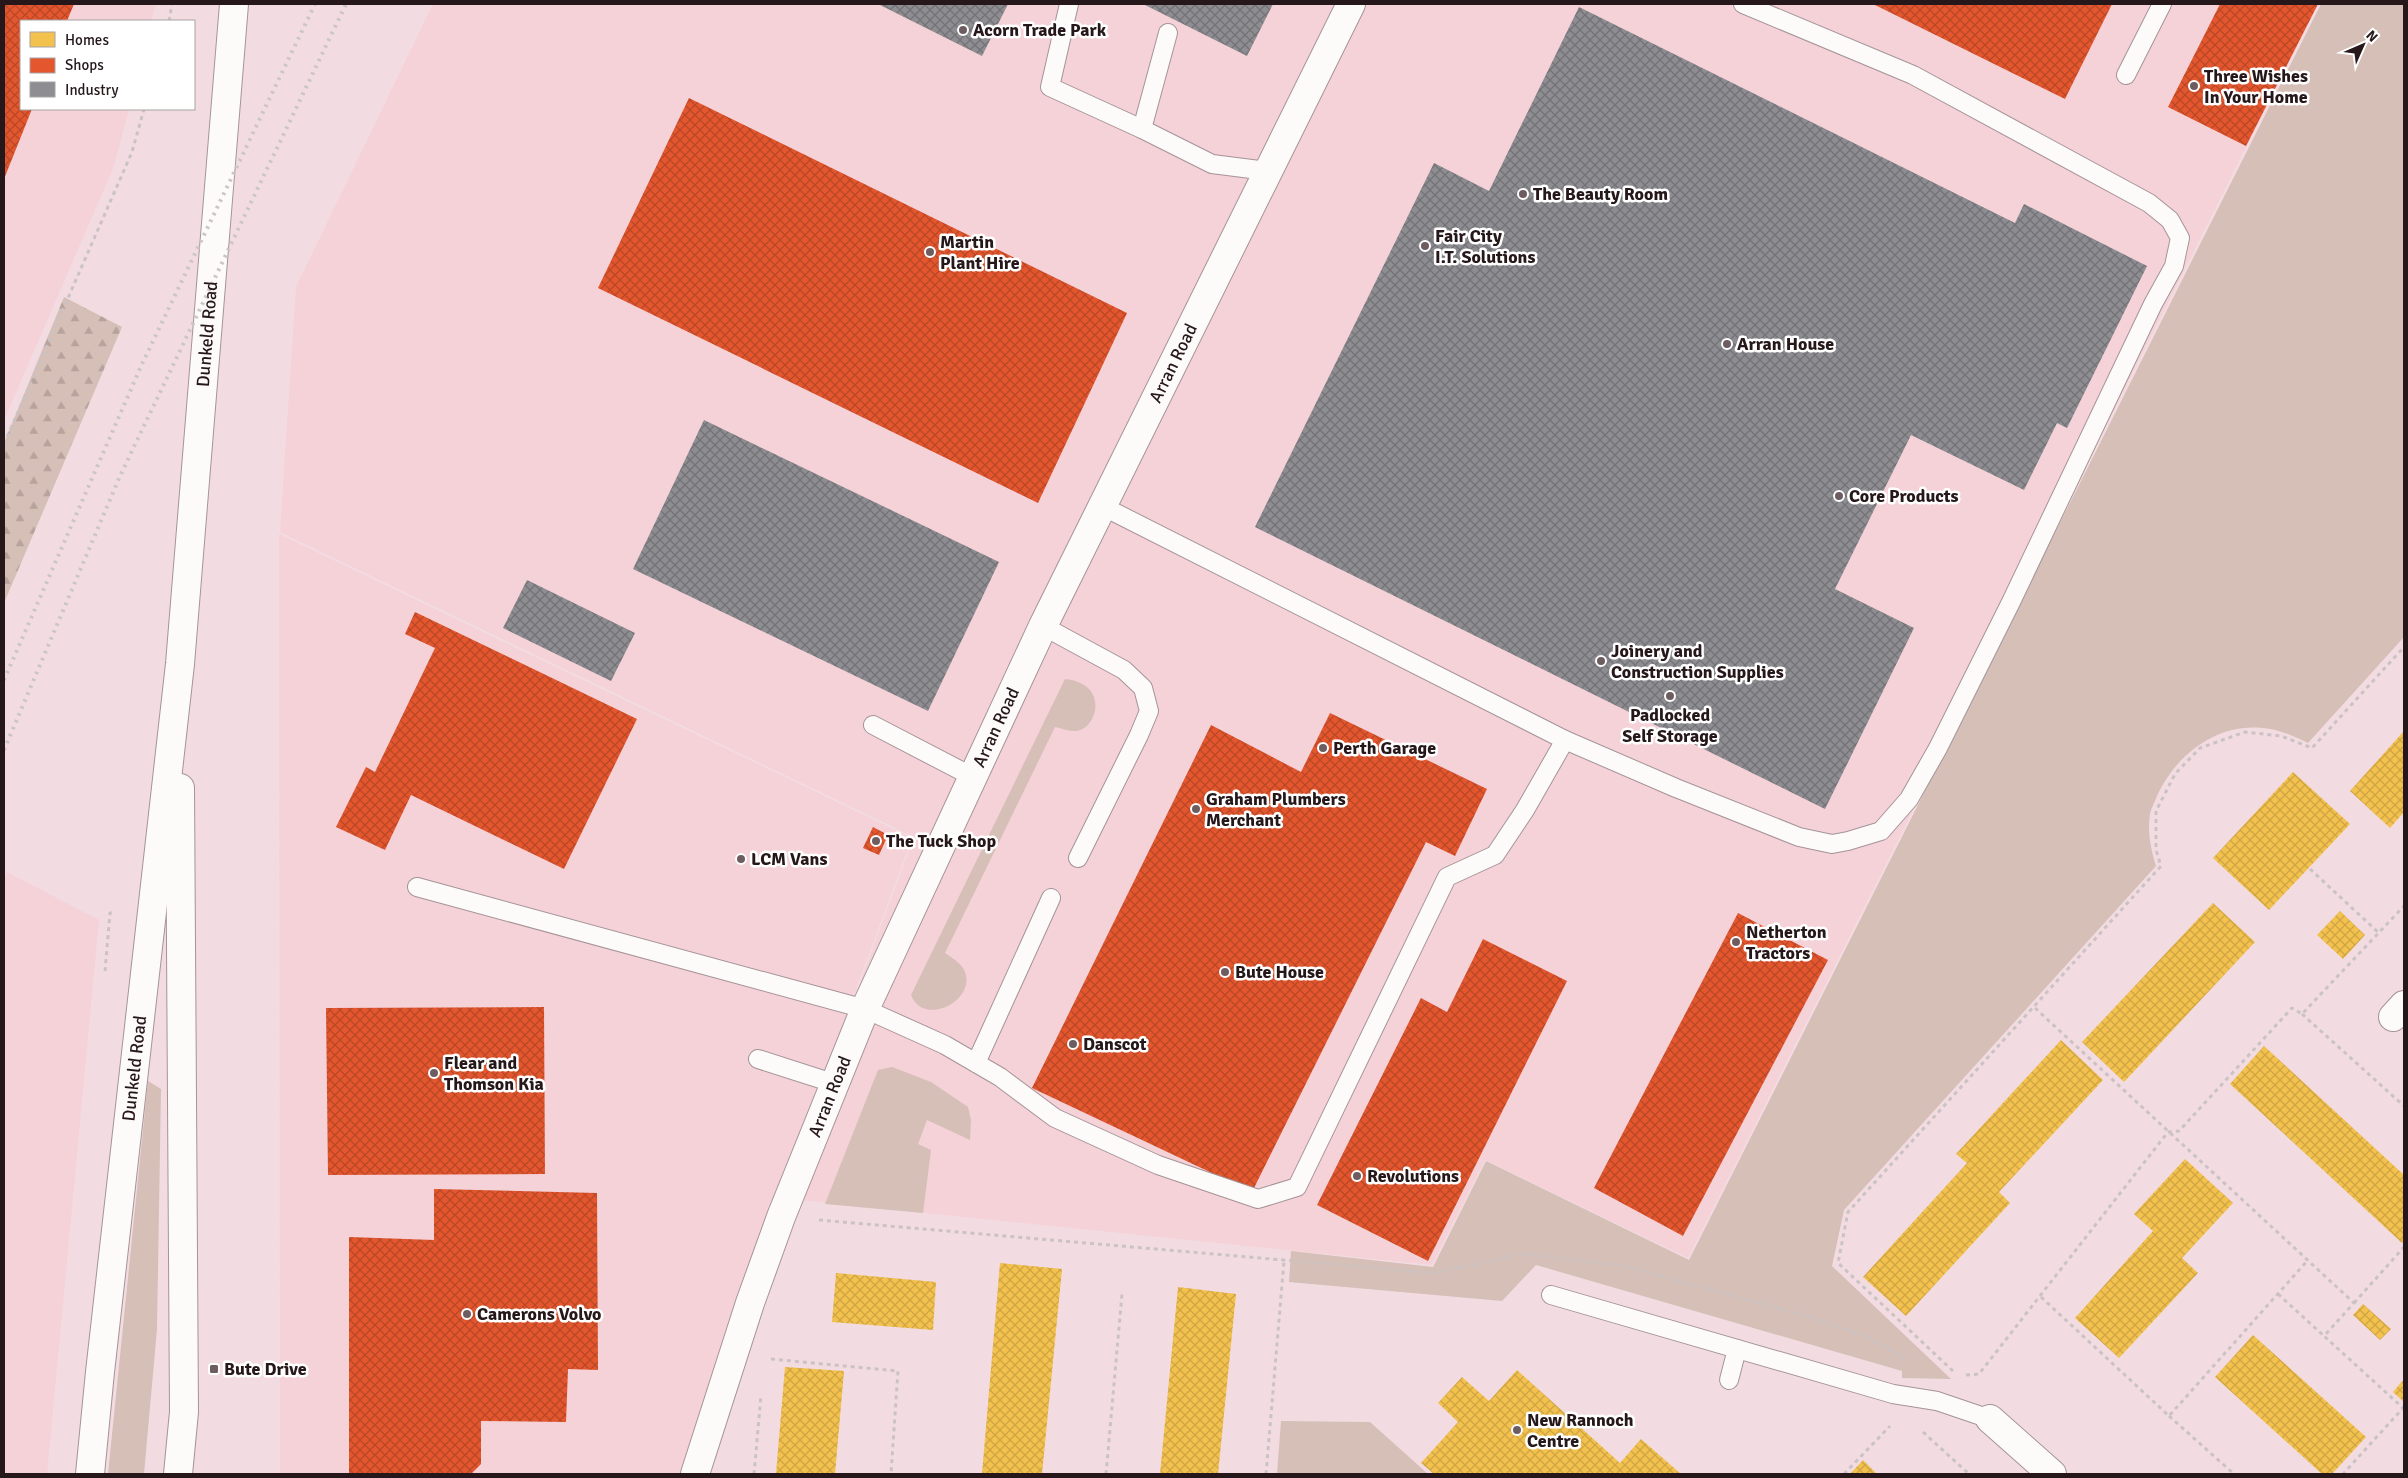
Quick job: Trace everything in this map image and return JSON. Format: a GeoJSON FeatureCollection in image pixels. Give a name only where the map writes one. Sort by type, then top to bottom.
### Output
{"type":"FeatureCollection","features":[{"type":"Feature","properties":{"kind":"main road","name":"Dunkeld Road"},"geometry":{"type":"LineString","coordinates":[[90,1474],[180,664],[234,4]]}},
{"type":"Feature","properties":{"kind":"main road","name":"Arran Road"},"geometry":{"type":"LineString","coordinates":[[696,1474],[750,1303],[782,1217],[865,1009],[1043,626],[1267,170],[1351,4]]}},
{"type":"Feature","properties":{"kind":"main road","name":"Dunkeld Road"},"geometry":{"type":"LineString","coordinates":[[178,1474],[184,1412],[180,664]]}},
{"type":"Feature","properties":{"kind":"main road"},"geometry":{"type":"LineString","coordinates":[[1990,1419],[2052,1474]]}},
{"type":"Feature","properties":{"kind":"lane"},"geometry":{"type":"LineString","coordinates":[[1069,4],[1050,87],[1142,129],[1212,164],[1267,170]]}},
{"type":"Feature","properties":{"kind":"lane"},"geometry":{"type":"LineString","coordinates":[[1102,506],[1565,740],[1676,788],[1799,837],[1832,844],[1880,831],[1909,799],[1938,748],[2011,602],[2153,304],[2174,266],[2180,238],[2170,220],[2149,203],[1913,74],[1743,4]]}},
{"type":"Feature","properties":{"kind":"lane"},"geometry":{"type":"LineString","coordinates":[[2126,75],[2162,4]]}},
{"type":"Feature","properties":{"kind":"lane"},"geometry":{"type":"LineString","coordinates":[[1142,129],[1168,33]]}},
{"type":"Feature","properties":{"kind":"lane"},"geometry":{"type":"LineString","coordinates":[[1043,626],[1124,670],[1143,688],[1149,711],[1078,858]]}},
{"type":"Feature","properties":{"kind":"lane"},"geometry":{"type":"LineString","coordinates":[[873,725],[973,777]]}},
{"type":"Feature","properties":{"kind":"lane"},"geometry":{"type":"LineString","coordinates":[[418,887],[865,1009],[945,1045],[1000,1078],[1055,1118],[1158,1165],[1258,1199],[1297,1187],[1447,876],[1495,855],[1525,810],[1565,740]]}},
{"type":"Feature","properties":{"kind":"lane"},"geometry":{"type":"LineString","coordinates":[[976,1063],[1052,898]]}},
{"type":"Feature","properties":{"kind":"lane"},"geometry":{"type":"LineString","coordinates":[[758,1059],[836,1084]]}},
{"type":"Feature","properties":{"kind":"lane"},"geometry":{"type":"LineString","coordinates":[[1551,1295],[1893,1394],[1937,1401],[1990,1419]]}},
{"type":"Feature","properties":{"kind":"lane"},"geometry":{"type":"LineString","coordinates":[[1729,1380],[1737,1349]]}},
{"type":"Feature","properties":{"kind":"path"},"geometry":{"type":"LineString","coordinates":[[168,20],[172,4]]}},
{"type":"Feature","properties":{"kind":"path"},"geometry":{"type":"LineString","coordinates":[[4,444],[132,152],[144,110]]}},
{"type":"Feature","properties":{"kind":"path"},"geometry":{"type":"LineString","coordinates":[[2404,647],[2312,748],[2280,736],[2245,732],[2200,748],[2174,774],[2156,810],[2156,850],[2161,866],[2035,1008],[1848,1212],[1838,1263],[1958,1375],[1979,1374],[2168,1132],[2179,1131],[2292,1008],[2302,1014],[2404,1106]]}},
{"type":"Feature","properties":{"kind":"path"},"geometry":{"type":"LineString","coordinates":[[2310,869],[2378,933]]}},
{"type":"Feature","properties":{"kind":"path"},"geometry":{"type":"LineString","coordinates":[[2302,1014],[2404,906]]}},
{"type":"Feature","properties":{"kind":"path"},"geometry":{"type":"LineString","coordinates":[[2035,1008],[2354,1303]]}},
{"type":"Feature","properties":{"kind":"path"},"geometry":{"type":"LineString","coordinates":[[782,1217],[1434,1273],[1521,1254],[1625,1266],[1807,1316],[1870,1338],[1902,1358],[1937,1401]]}},
{"type":"Feature","properties":{"kind":"path"},"geometry":{"type":"LineString","coordinates":[[2324,1336],[2404,1247]]}},
{"type":"Feature","properties":{"kind":"path"},"geometry":{"type":"LineString","coordinates":[[2169,1416],[2308,1260]]}},
{"type":"Feature","properties":{"kind":"path"},"geometry":{"type":"LineString","coordinates":[[1266,1474],[1284,1261]]}},
{"type":"Feature","properties":{"kind":"path"},"geometry":{"type":"LineString","coordinates":[[1106,1474],[1122,1294]]}},
{"type":"Feature","properties":{"kind":"path"},"geometry":{"type":"LineString","coordinates":[[2278,1294],[2404,1409],[2343,1474]]}},
{"type":"Feature","properties":{"kind":"path"},"geometry":{"type":"LineString","coordinates":[[2041,1297],[2234,1474]]}},
{"type":"Feature","properties":{"kind":"path"},"geometry":{"type":"LineString","coordinates":[[765,1359],[898,1371],[891,1474]]}},
{"type":"Feature","properties":{"kind":"path"},"geometry":{"type":"LineString","coordinates":[[754,1474],[762,1388]]}},
{"type":"Feature","properties":{"kind":"path"},"geometry":{"type":"LineString","coordinates":[[1844,1474],[1889,1426],[1897,1428]]}},
{"type":"Feature","properties":{"kind":"path"},"geometry":{"type":"LineString","coordinates":[[1914,1430],[1922,1431],[1969,1474]]}},
{"type":"Feature","properties":{"kind":"shaded area"},"geometry":{"type":"Polygon","coordinates":[[[4,4],[156,4],[151,20],[20,20],[20,110],[129,110],[114,166],[4,420],[4,4]]]}},
{"type":"Feature","properties":{"kind":"shaded area"},"geometry":{"type":"Polygon","coordinates":[[[433,4],[2318,4],[1688,1258],[1485,1160],[1432,1265],[780,1198],[914,837],[280,532],[296,287],[433,4]]]}},
{"type":"Feature","properties":{"kind":"shaded area"},"geometry":{"type":"Polygon","coordinates":[[[279,534],[912,838],[776,1204],[681,1474],[280,1474],[279,534]]]}},
{"type":"Feature","properties":{"kind":"shaded area"},"geometry":{"type":"Polygon","coordinates":[[[7,872],[99,920],[47,1474],[4,1474],[4,881],[7,872]]]}},
{"type":"Feature","properties":{"kind":"green space"},"geometry":{"type":"Polygon","coordinates":[[[2321,4],[2404,4],[2404,637],[2308,743],[2274,730],[2245,728],[2213,737],[2199,745],[2186,756],[2165,781],[2151,812],[2149,834],[2156,866],[1844,1210],[1832,1266],[1951,1379],[1902,1378],[1902,1371],[1536,1265],[1502,1301],[1289,1282],[1291,1251],[1433,1267],[1486,1161],[1689,1260],[2321,4]]]}},
{"type":"Feature","properties":{"kind":"green space"},"geometry":{"type":"Polygon","coordinates":[[[64,297],[122,327],[4,603],[4,443],[64,297]]]}},
{"type":"Feature","properties":{"kind":"green space"},"geometry":{"type":"Polygon","coordinates":[[[1065,679],[1080,683],[1089,689],[1094,698],[1093,716],[1082,729],[1072,731],[1055,727],[945,953],[963,968],[966,979],[964,990],[958,999],[949,1006],[927,1009],[918,1005],[911,995],[1065,679]]]}},
{"type":"Feature","properties":{"kind":"green space"},"geometry":{"type":"Polygon","coordinates":[[[892,1067],[931,1082],[968,1107],[971,1120],[970,1140],[927,1120],[918,1144],[931,1150],[923,1213],[825,1204],[878,1070],[892,1067]]]}},
{"type":"Feature","properties":{"kind":"green space"},"geometry":{"type":"Polygon","coordinates":[[[148,1081],[161,1089],[157,1329],[144,1474],[108,1474],[148,1081]]]}},
{"type":"Feature","properties":{"kind":"green space"},"geometry":{"type":"Polygon","coordinates":[[[1281,1421],[1370,1422],[1428,1474],[1277,1474],[1281,1421]]]}},
{"type":"Feature","properties":{"kind":"building: Homes"},"geometry":{"type":"Polygon","coordinates":[[[2404,731],[2404,812],[2390,828],[2350,791],[2404,731]]]}},
{"type":"Feature","properties":{"kind":"building: Homes"},"geometry":{"type":"Polygon","coordinates":[[[2293,772],[2350,824],[2269,910],[2213,858],[2293,772]]]}},
{"type":"Feature","properties":{"kind":"building: Homes"},"geometry":{"type":"Polygon","coordinates":[[[2213,903],[2255,942],[2124,1082],[2082,1042],[2213,903]]]}},
{"type":"Feature","properties":{"kind":"building: Homes"},"geometry":{"type":"Polygon","coordinates":[[[2340,911],[2365,935],[2343,959],[2317,935],[2340,911]]]}},
{"type":"Feature","properties":{"kind":"building: Homes"},"geometry":{"type":"Polygon","coordinates":[[[2061,1040],[2103,1080],[1999,1192],[2010,1203],[1906,1316],[1863,1277],[1967,1163],[1956,1154],[2061,1040]]]}},
{"type":"Feature","properties":{"kind":"building: Homes"},"geometry":{"type":"Polygon","coordinates":[[[2264,1046],[2404,1175],[2404,1240],[2402,1243],[2230,1084],[2264,1046]]]}},
{"type":"Feature","properties":{"kind":"building: Homes"},"geometry":{"type":"Polygon","coordinates":[[[2185,1159],[2233,1203],[2182,1258],[2198,1273],[2119,1358],[2075,1318],[2153,1231],[2134,1214],[2185,1159]]]}},
{"type":"Feature","properties":{"kind":"building: Homes"},"geometry":{"type":"Polygon","coordinates":[[[1000,1263],[1062,1269],[1042,1474],[982,1474],[1000,1263]]]}},
{"type":"Feature","properties":{"kind":"building: Homes"},"geometry":{"type":"Polygon","coordinates":[[[836,1273],[936,1282],[933,1330],[832,1322],[836,1273]]]}},
{"type":"Feature","properties":{"kind":"building: Homes"},"geometry":{"type":"Polygon","coordinates":[[[1178,1287],[1236,1294],[1218,1474],[1160,1474],[1178,1287]]]}},
{"type":"Feature","properties":{"kind":"building: Homes"},"geometry":{"type":"Polygon","coordinates":[[[2363,1304],[2391,1329],[2380,1340],[2353,1315],[2363,1304]]]}},
{"type":"Feature","properties":{"kind":"building: Homes"},"geometry":{"type":"Polygon","coordinates":[[[2253,1335],[2366,1437],[2332,1474],[2322,1474],[2215,1377],[2253,1335]]]}},
{"type":"Feature","properties":{"kind":"building: Homes"},"geometry":{"type":"Polygon","coordinates":[[[785,1367],[844,1371],[835,1474],[776,1474],[785,1367]]]}},
{"type":"Feature","properties":{"kind":"building: Homes","name":"New Rannoch Centre"},"geometry":{"type":"Polygon","coordinates":[[[1517,1370],[1620,1463],[1641,1439],[1681,1474],[1434,1474],[1421,1463],[1458,1422],[1438,1403],[1462,1377],[1489,1401],[1517,1370]]]}},
{"type":"Feature","properties":{"kind":"building: Homes"},"geometry":{"type":"Polygon","coordinates":[[[2404,1379],[2404,1402],[2393,1392],[2404,1379]]]}},
{"type":"Feature","properties":{"kind":"building: Homes"},"geometry":{"type":"Polygon","coordinates":[[[1863,1460],[1877,1474],[1850,1474],[1863,1460]]]}},
{"type":"Feature","properties":{"kind":"building: Shops"},"geometry":{"type":"Polygon","coordinates":[[[4,4],[74,4],[67,20],[20,20],[20,110],[32,110],[4,179],[4,4]]]}},
{"type":"Feature","properties":{"kind":"building: Shops"},"geometry":{"type":"Polygon","coordinates":[[[1873,4],[2112,4],[2065,99],[1873,4]]]}},
{"type":"Feature","properties":{"kind":"building: Shops"},"geometry":{"type":"Polygon","coordinates":[[[2220,4],[2318,4],[2246,146],[2168,107],[2220,4]]]}},
{"type":"Feature","properties":{"kind":"building: Shops"},"geometry":{"type":"Polygon","coordinates":[[[689,98],[1127,313],[1038,503],[598,288],[689,98]]]}},
{"type":"Feature","properties":{"kind":"building: Shops"},"geometry":{"type":"Polygon","coordinates":[[[415,612],[637,719],[564,869],[411,795],[385,850],[336,827],[366,767],[375,772],[435,648],[405,634],[415,612]]]}},
{"type":"Feature","properties":{"kind":"building: Shops","name":"Bute House"},"geometry":{"type":"Polygon","coordinates":[[[1330,713],[1487,789],[1455,856],[1426,842],[1252,1192],[1032,1088],[1211,725],[1301,772],[1330,713]]]}},
{"type":"Feature","properties":{"kind":"building: Shops","name":"The Tuck Shop"},"geometry":{"type":"Polygon","coordinates":[[[873,827],[888,835],[879,855],[863,848],[873,827]]]}},
{"type":"Feature","properties":{"kind":"building: Shops"},"geometry":{"type":"Polygon","coordinates":[[[1738,913],[1828,960],[1683,1236],[1594,1188],[1738,913]]]}},
{"type":"Feature","properties":{"kind":"building: Shops"},"geometry":{"type":"Polygon","coordinates":[[[1483,939],[1567,981],[1428,1261],[1317,1205],[1421,998],[1447,1012],[1483,939]]]}},
{"type":"Feature","properties":{"kind":"building: Shops"},"geometry":{"type":"Polygon","coordinates":[[[544,1007],[545,1174],[328,1175],[326,1008],[544,1007]]]}},
{"type":"Feature","properties":{"kind":"building: Shops"},"geometry":{"type":"Polygon","coordinates":[[[434,1189],[597,1193],[598,1370],[568,1369],[566,1422],[481,1421],[481,1464],[471,1474],[349,1474],[349,1237],[434,1240],[434,1189]]]}},
{"type":"Feature","properties":{"kind":"building: Industry","name":"Acorn Trade Park"},"geometry":{"type":"Polygon","coordinates":[[[878,4],[1008,4],[982,56],[878,4]]]}},
{"type":"Feature","properties":{"kind":"building: Industry","name":"Acorn Trade Park"},"geometry":{"type":"Polygon","coordinates":[[[1143,4],[1273,4],[1247,56],[1143,4]]]}},
{"type":"Feature","properties":{"kind":"building: Industry","name":"Arran House"},"geometry":{"type":"Polygon","coordinates":[[[1579,7],[2015,223],[2024,204],[2147,266],[2067,428],[2057,423],[2024,490],[1911,435],[1835,589],[1914,628],[1825,809],[1255,527],[1434,163],[1489,191],[1579,7]]]}},
{"type":"Feature","properties":{"kind":"building: Industry"},"geometry":{"type":"Polygon","coordinates":[[[704,420],[999,562],[928,711],[633,569],[704,420]]]}},
{"type":"Feature","properties":{"kind":"building: Industry"},"geometry":{"type":"Polygon","coordinates":[[[527,580],[635,633],[611,681],[503,628],[527,580]]]}},
{"type":"Feature","properties":{"kind":"railway"},"geometry":{"type":"LineString","coordinates":[[4,680],[142,364],[315,4]]}},
{"type":"Feature","properties":{"kind":"railway"},"geometry":{"type":"LineString","coordinates":[[4,750],[120,476],[346,4]]}},
{"type":"Feature","properties":{"kind":"place","name":"Acorn Trade Park"},"geometry":{"type":"Point","coordinates":[963,30]}},
{"type":"Feature","properties":{"kind":"place","name":"Three Wishes In Your Home"},"geometry":{"type":"Point","coordinates":[2194,86]}},
{"type":"Feature","properties":{"kind":"place","name":"The Beauty Room"},"geometry":{"type":"Point","coordinates":[1523,194]}},
{"type":"Feature","properties":{"kind":"place","name":"Fair City I.T. Solutions"},"geometry":{"type":"Point","coordinates":[1425,246]}},
{"type":"Feature","properties":{"kind":"place","name":"Martin Plant Hire"},"geometry":{"type":"Point","coordinates":[930,252]}},
{"type":"Feature","properties":{"kind":"place","name":"Arran House"},"geometry":{"type":"Point","coordinates":[1727,344]}},
{"type":"Feature","properties":{"kind":"place","name":"Core Products"},"geometry":{"type":"Point","coordinates":[1839,496]}},
{"type":"Feature","properties":{"kind":"place","name":"Joinery and Construction Supplies"},"geometry":{"type":"Point","coordinates":[1601,661]}},
{"type":"Feature","properties":{"kind":"place","name":"Padlocked Self Storage"},"geometry":{"type":"Point","coordinates":[1670,696]}},
{"type":"Feature","properties":{"kind":"place","name":"Perth Garage"},"geometry":{"type":"Point","coordinates":[1323,748]}},
{"type":"Feature","properties":{"kind":"place","name":"Graham Plumbers Merchant"},"geometry":{"type":"Point","coordinates":[1196,809]}},
{"type":"Feature","properties":{"kind":"place","name":"The Tuck Shop"},"geometry":{"type":"Point","coordinates":[876,841]}},
{"type":"Feature","properties":{"kind":"place","name":"LCM Vans"},"geometry":{"type":"Point","coordinates":[741,859]}},
{"type":"Feature","properties":{"kind":"place","name":"Netherton Tractors"},"geometry":{"type":"Point","coordinates":[1736,942]}},
{"type":"Feature","properties":{"kind":"place","name":"Bute House"},"geometry":{"type":"Point","coordinates":[1225,972]}},
{"type":"Feature","properties":{"kind":"place","name":"Danscot"},"geometry":{"type":"Point","coordinates":[1073,1044]}},
{"type":"Feature","properties":{"kind":"place","name":"Flear and Thomson Kia"},"geometry":{"type":"Point","coordinates":[434,1073]}},
{"type":"Feature","properties":{"kind":"place","name":"Revolutions"},"geometry":{"type":"Point","coordinates":[1357,1176]}},
{"type":"Feature","properties":{"kind":"place","name":"Camerons Volvo"},"geometry":{"type":"Point","coordinates":[467,1314]}},
{"type":"Feature","properties":{"kind":"place","name":"Bute Drive"},"geometry":{"type":"Point","coordinates":[214,1369]}},
{"type":"Feature","properties":{"kind":"place","name":"New Rannoch Centre"},"geometry":{"type":"Point","coordinates":[1517,1430]}}]}
